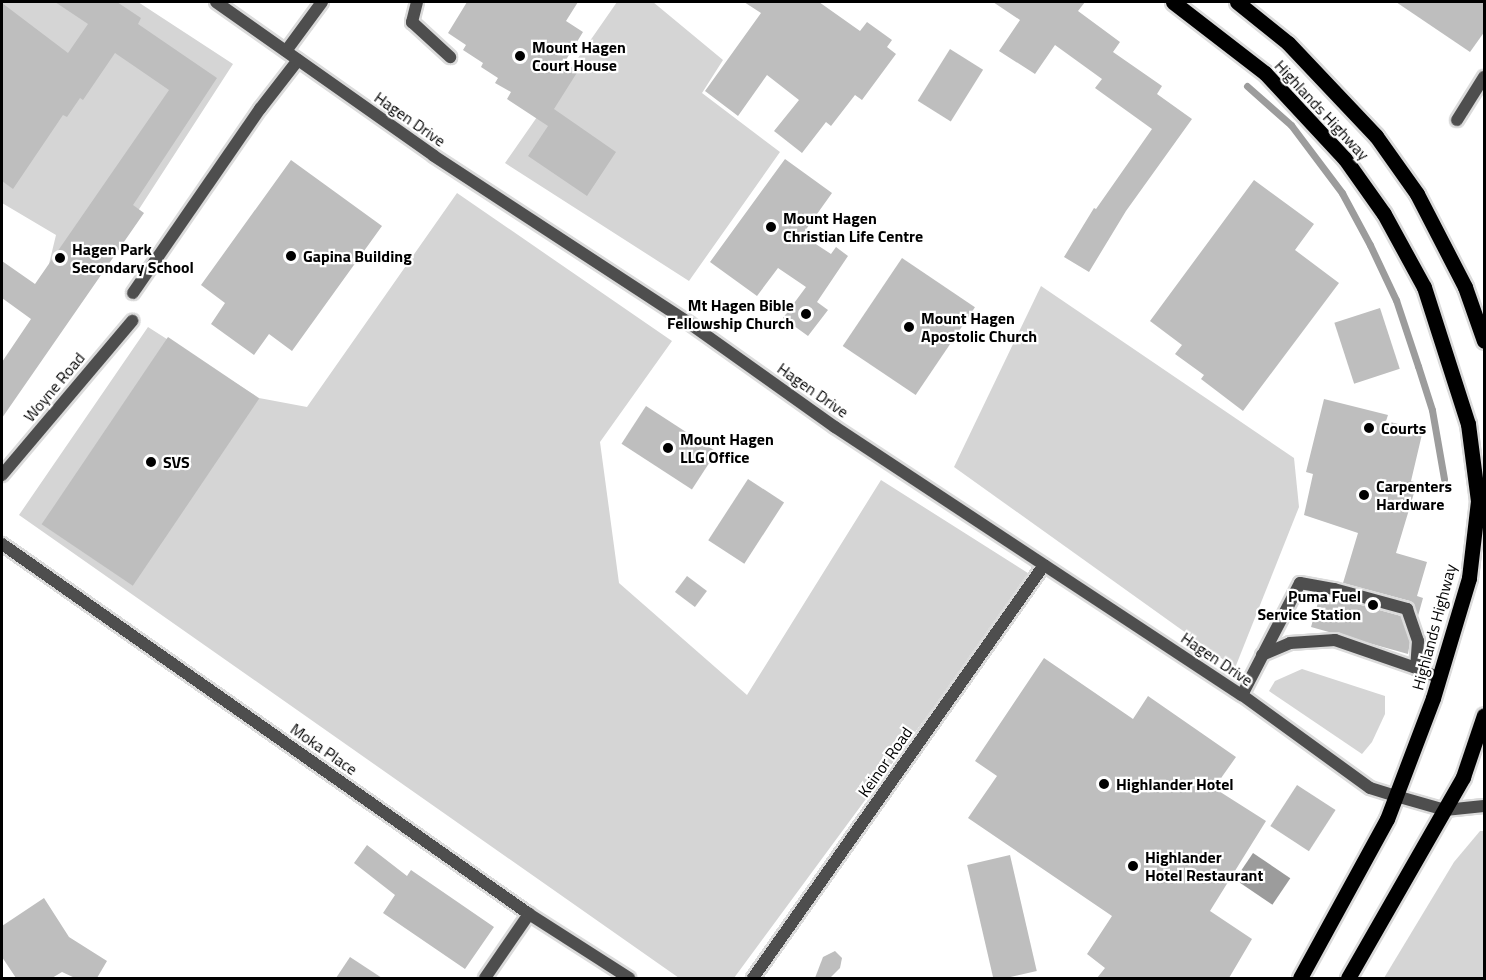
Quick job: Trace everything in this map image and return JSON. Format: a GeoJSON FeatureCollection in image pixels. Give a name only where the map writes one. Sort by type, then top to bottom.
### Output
{"type":"FeatureCollection","features":[{"type":"Feature","properties":{"kind":"main road","name":"Highlands Highway"},"geometry":{"type":"LineString","coordinates":[[1173,2],[1265,73],[1345,159],[1384,214],[1424,287],[1468,424],[1478,501],[1469,578],[1439,678],[1396,796],[1382,827],[1300,978]]}},
{"type":"Feature","properties":{"kind":"main road","name":"Highlands Highway"},"geometry":{"type":"LineString","coordinates":[[1236,2],[1288,43],[1376,136],[1417,194],[1465,287],[1485,341]]}},
{"type":"Feature","properties":{"kind":"main road"},"geometry":{"type":"LineString","coordinates":[[1347,978],[1463,777],[1485,714]]}},
{"type":"Feature","properties":{"kind":"street","name":"Hagen Drive"},"geometry":{"type":"LineString","coordinates":[[216,2],[434,156],[689,323],[836,427],[1242,695],[1370,788],[1445,810]]}},
{"type":"Feature","properties":{"kind":"street"},"geometry":{"type":"LineString","coordinates":[[286,51],[322,2]]}},
{"type":"Feature","properties":{"kind":"street"},"geometry":{"type":"LineString","coordinates":[[417,2],[412,22],[450,57]]}},
{"type":"Feature","properties":{"kind":"street"},"geometry":{"type":"LineString","coordinates":[[133,293],[260,109],[298,60]]}},
{"type":"Feature","properties":{"kind":"street"},"geometry":{"type":"LineString","coordinates":[[1457,120],[1485,77]]}},
{"type":"Feature","properties":{"kind":"street","name":"Woyne Road"},"geometry":{"type":"LineString","coordinates":[[2,475],[132,321]]}},
{"type":"Feature","properties":{"kind":"street","name":"Moka Place"},"geometry":{"type":"LineString","coordinates":[[2,544],[529,914],[629,978]]}},
{"type":"Feature","properties":{"kind":"street","name":"Keinor Road"},"geometry":{"type":"LineString","coordinates":[[753,978],[1044,565]]}},
{"type":"Feature","properties":{"kind":"street"},"geometry":{"type":"LineString","coordinates":[[1242,695],[1300,583],[1334,588],[1407,609],[1418,642],[1416,668]]}},
{"type":"Feature","properties":{"kind":"street"},"geometry":{"type":"LineString","coordinates":[[1262,655],[1290,643],[1335,640],[1439,678]]}},
{"type":"Feature","properties":{"kind":"street"},"geometry":{"type":"LineString","coordinates":[[1445,810],[1485,806]]}},
{"type":"Feature","properties":{"kind":"street"},"geometry":{"type":"LineString","coordinates":[[485,978],[529,914]]}},
{"type":"Feature","properties":{"kind":"shaded area","name":"Hagen Park Secondary School"},"geometry":{"type":"Polygon","coordinates":[[[2,2],[138,2],[233,64],[88,288],[49,264],[56,235],[2,203],[2,2]]]}},
{"type":"Feature","properties":{"kind":"shaded area"},"geometry":{"type":"Polygon","coordinates":[[[617,2],[653,2],[723,60],[702,93],[780,152],[689,281],[505,163],[617,2]]]}},
{"type":"Feature","properties":{"kind":"shaded area"},"geometry":{"type":"Polygon","coordinates":[[[457,193],[672,341],[600,442],[619,583],[747,695],[881,480],[1031,575],[734,978],[679,978],[19,515],[148,327],[259,398],[307,407],[457,193]]]}},
{"type":"Feature","properties":{"kind":"shaded area"},"geometry":{"type":"Polygon","coordinates":[[[1041,286],[1294,458],[1299,507],[1235,668],[954,467],[1041,286]]]}},
{"type":"Feature","properties":{"kind":"shaded area"},"geometry":{"type":"Polygon","coordinates":[[[1302,669],[1385,696],[1385,714],[1372,742],[1362,754],[1269,691],[1275,681],[1302,669]]]}},
{"type":"Feature","properties":{"kind":"shaded area"},"geometry":{"type":"Polygon","coordinates":[[[1480,831],[1484,831],[1484,978],[1384,978],[1454,862],[1480,831]]]}},
{"type":"Feature","properties":{"kind":"shaded area"},"geometry":{"type":"Polygon","coordinates":[[[1253,853],[1290,878],[1272,905],[1235,880],[1253,853]]]}},
{"type":"Feature","properties":{"kind":"building"},"geometry":{"type":"Polygon","coordinates":[[[55,2],[117,2],[141,18],[138,24],[217,78],[133,205],[144,213],[2,418],[2,362],[31,319],[2,298],[2,261],[35,284],[169,90],[115,53],[83,100],[80,98],[67,117],[63,115],[13,189],[2,181],[2,3],[68,53],[88,24],[55,2]]]}},
{"type":"Feature","properties":{"kind":"building","name":"Mount Hagen Court House"},"geometry":{"type":"Polygon","coordinates":[[[467,2],[578,2],[566,21],[583,32],[564,63],[578,71],[554,109],[616,152],[587,196],[528,156],[548,126],[507,99],[511,92],[495,83],[498,78],[481,67],[483,63],[463,50],[466,45],[448,33],[467,2]]]}},
{"type":"Feature","properties":{"kind":"building"},"geometry":{"type":"Polygon","coordinates":[[[744,2],[819,2],[860,31],[867,22],[892,40],[887,47],[896,54],[862,100],[855,95],[831,126],[826,122],[802,153],[774,131],[799,100],[767,75],[738,116],[705,91],[761,13],[744,2]]]}},
{"type":"Feature","properties":{"kind":"building"},"geometry":{"type":"Polygon","coordinates":[[[993,2],[1085,2],[1078,11],[1120,42],[1113,52],[1162,86],[1157,94],[1192,119],[1126,211],[1089,272],[1064,257],[1094,208],[1096,209],[1152,129],[1095,88],[1102,79],[1055,45],[1035,74],[999,51],[1020,20],[993,2]]]}},
{"type":"Feature","properties":{"kind":"building"},"geometry":{"type":"Polygon","coordinates":[[[1396,2],[1485,2],[1485,31],[1470,52],[1396,2]]]}},
{"type":"Feature","properties":{"kind":"building"},"geometry":{"type":"Polygon","coordinates":[[[950,49],[983,70],[951,121],[918,101],[950,49]]]}},
{"type":"Feature","properties":{"kind":"building","name":"Mount Hagen Christian Life Centre"},"geometry":{"type":"Polygon","coordinates":[[[785,159],[832,193],[802,235],[831,254],[836,247],[848,256],[817,302],[828,310],[808,336],[783,318],[806,287],[778,268],[757,296],[710,262],[785,159]]]}},
{"type":"Feature","properties":{"kind":"building","name":"Gapina Building"},"geometry":{"type":"Polygon","coordinates":[[[291,160],[382,226],[292,351],[269,334],[254,355],[211,324],[225,303],[201,285],[291,160]]]}},
{"type":"Feature","properties":{"kind":"building"},"geometry":{"type":"Polygon","coordinates":[[[1254,180],[1314,224],[1295,250],[1339,283],[1243,411],[1201,379],[1204,375],[1175,354],[1182,345],[1150,321],[1254,180]]]}},
{"type":"Feature","properties":{"kind":"building","name":"Mount Hagen Apostolic Church"},"geometry":{"type":"Polygon","coordinates":[[[902,258],[975,307],[916,395],[843,346],[902,258]]]}},
{"type":"Feature","properties":{"kind":"building"},"geometry":{"type":"Polygon","coordinates":[[[1380,308],[1400,369],[1354,384],[1334,323],[1380,308]]]}},
{"type":"Feature","properties":{"kind":"building","name":"SVS"},"geometry":{"type":"Polygon","coordinates":[[[168,337],[259,399],[133,586],[42,524],[168,337]]]}},
{"type":"Feature","properties":{"kind":"building"},"geometry":{"type":"Polygon","coordinates":[[[1324,399],[1388,415],[1386,421],[1423,430],[1411,481],[1417,483],[1396,553],[1427,562],[1417,596],[1423,598],[1418,616],[1410,601],[1343,583],[1358,533],[1304,515],[1313,474],[1306,472],[1324,399]]]}},
{"type":"Feature","properties":{"kind":"building","name":"Mount Hagen LLG Office"},"geometry":{"type":"Polygon","coordinates":[[[646,406],[716,452],[692,489],[621,444],[646,406]]]}},
{"type":"Feature","properties":{"kind":"building"},"geometry":{"type":"Polygon","coordinates":[[[748,479],[784,502],[744,564],[708,540],[748,479]]]}},
{"type":"Feature","properties":{"kind":"building"},"geometry":{"type":"Polygon","coordinates":[[[687,576],[707,591],[695,607],[675,592],[687,576]]]}},
{"type":"Feature","properties":{"kind":"building"},"geometry":{"type":"Polygon","coordinates":[[[1319,599],[1337,604],[1339,599],[1401,616],[1410,642],[1408,654],[1311,627],[1319,599]]]}},
{"type":"Feature","properties":{"kind":"building","name":"Highlander Hotel"},"geometry":{"type":"Polygon","coordinates":[[[1044,658],[1133,719],[1148,696],[1236,757],[1214,788],[1266,821],[1210,911],[1252,939],[1229,978],[1097,978],[1105,968],[1087,954],[1112,916],[968,818],[997,776],[975,761],[1044,658]]]}},
{"type":"Feature","properties":{"kind":"building"},"geometry":{"type":"Polygon","coordinates":[[[1297,785],[1336,810],[1309,851],[1270,826],[1297,785]]]}},
{"type":"Feature","properties":{"kind":"building"},"geometry":{"type":"Polygon","coordinates":[[[367,845],[407,876],[411,870],[494,927],[465,969],[383,913],[395,895],[354,863],[367,845]]]}},
{"type":"Feature","properties":{"kind":"building"},"geometry":{"type":"Polygon","coordinates":[[[1010,855],[1037,971],[1006,978],[993,978],[967,865],[1010,855]]]}},
{"type":"Feature","properties":{"kind":"building"},"geometry":{"type":"Polygon","coordinates":[[[44,898],[69,937],[107,961],[97,978],[75,978],[62,972],[52,978],[16,978],[2,957],[2,926],[44,898]]]}},
{"type":"Feature","properties":{"kind":"building"},"geometry":{"type":"Polygon","coordinates":[[[835,951],[842,958],[840,968],[830,978],[815,978],[823,957],[835,951]]]}},
{"type":"Feature","properties":{"kind":"building"},"geometry":{"type":"Polygon","coordinates":[[[350,957],[382,978],[336,978],[350,957]]]}},
{"type":"Feature","properties":{"kind":"waterway"},"geometry":{"type":"LineString","coordinates":[[1247,86],[1291,125],[1342,193],[1370,245],[1396,300],[1432,410],[1444,479]]}},
{"type":"Feature","properties":{"kind":"place","name":"Mount Hagen Court House"},"geometry":{"type":"Point","coordinates":[520,56]}},
{"type":"Feature","properties":{"kind":"place","name":"Mount Hagen Christian Life Centre"},"geometry":{"type":"Point","coordinates":[771,227]}},
{"type":"Feature","properties":{"kind":"place","name":"Gapina Building"},"geometry":{"type":"Point","coordinates":[291,256]}},
{"type":"Feature","properties":{"kind":"place","name":"Hagen Park Secondary School"},"geometry":{"type":"Point","coordinates":[60,258]}},
{"type":"Feature","properties":{"kind":"place","name":"Mt Hagen Bible Fellowship Church"},"geometry":{"type":"Point","coordinates":[806,314]}},
{"type":"Feature","properties":{"kind":"place","name":"Mount Hagen Apostolic Church"},"geometry":{"type":"Point","coordinates":[909,327]}},
{"type":"Feature","properties":{"kind":"place","name":"Courts"},"geometry":{"type":"Point","coordinates":[1369,428]}},
{"type":"Feature","properties":{"kind":"place","name":"Mount Hagen LLG Office"},"geometry":{"type":"Point","coordinates":[668,448]}},
{"type":"Feature","properties":{"kind":"place","name":"SVS"},"geometry":{"type":"Point","coordinates":[151,462]}},
{"type":"Feature","properties":{"kind":"place","name":"Carpenters Hardware"},"geometry":{"type":"Point","coordinates":[1364,495]}},
{"type":"Feature","properties":{"kind":"place","name":"Puma Fuel Service Station"},"geometry":{"type":"Point","coordinates":[1373,605]}},
{"type":"Feature","properties":{"kind":"place","name":"Highlander Hotel"},"geometry":{"type":"Point","coordinates":[1104,784]}},
{"type":"Feature","properties":{"kind":"place","name":"Highlander Hotel Restaurant"},"geometry":{"type":"Point","coordinates":[1133,866]}}]}
